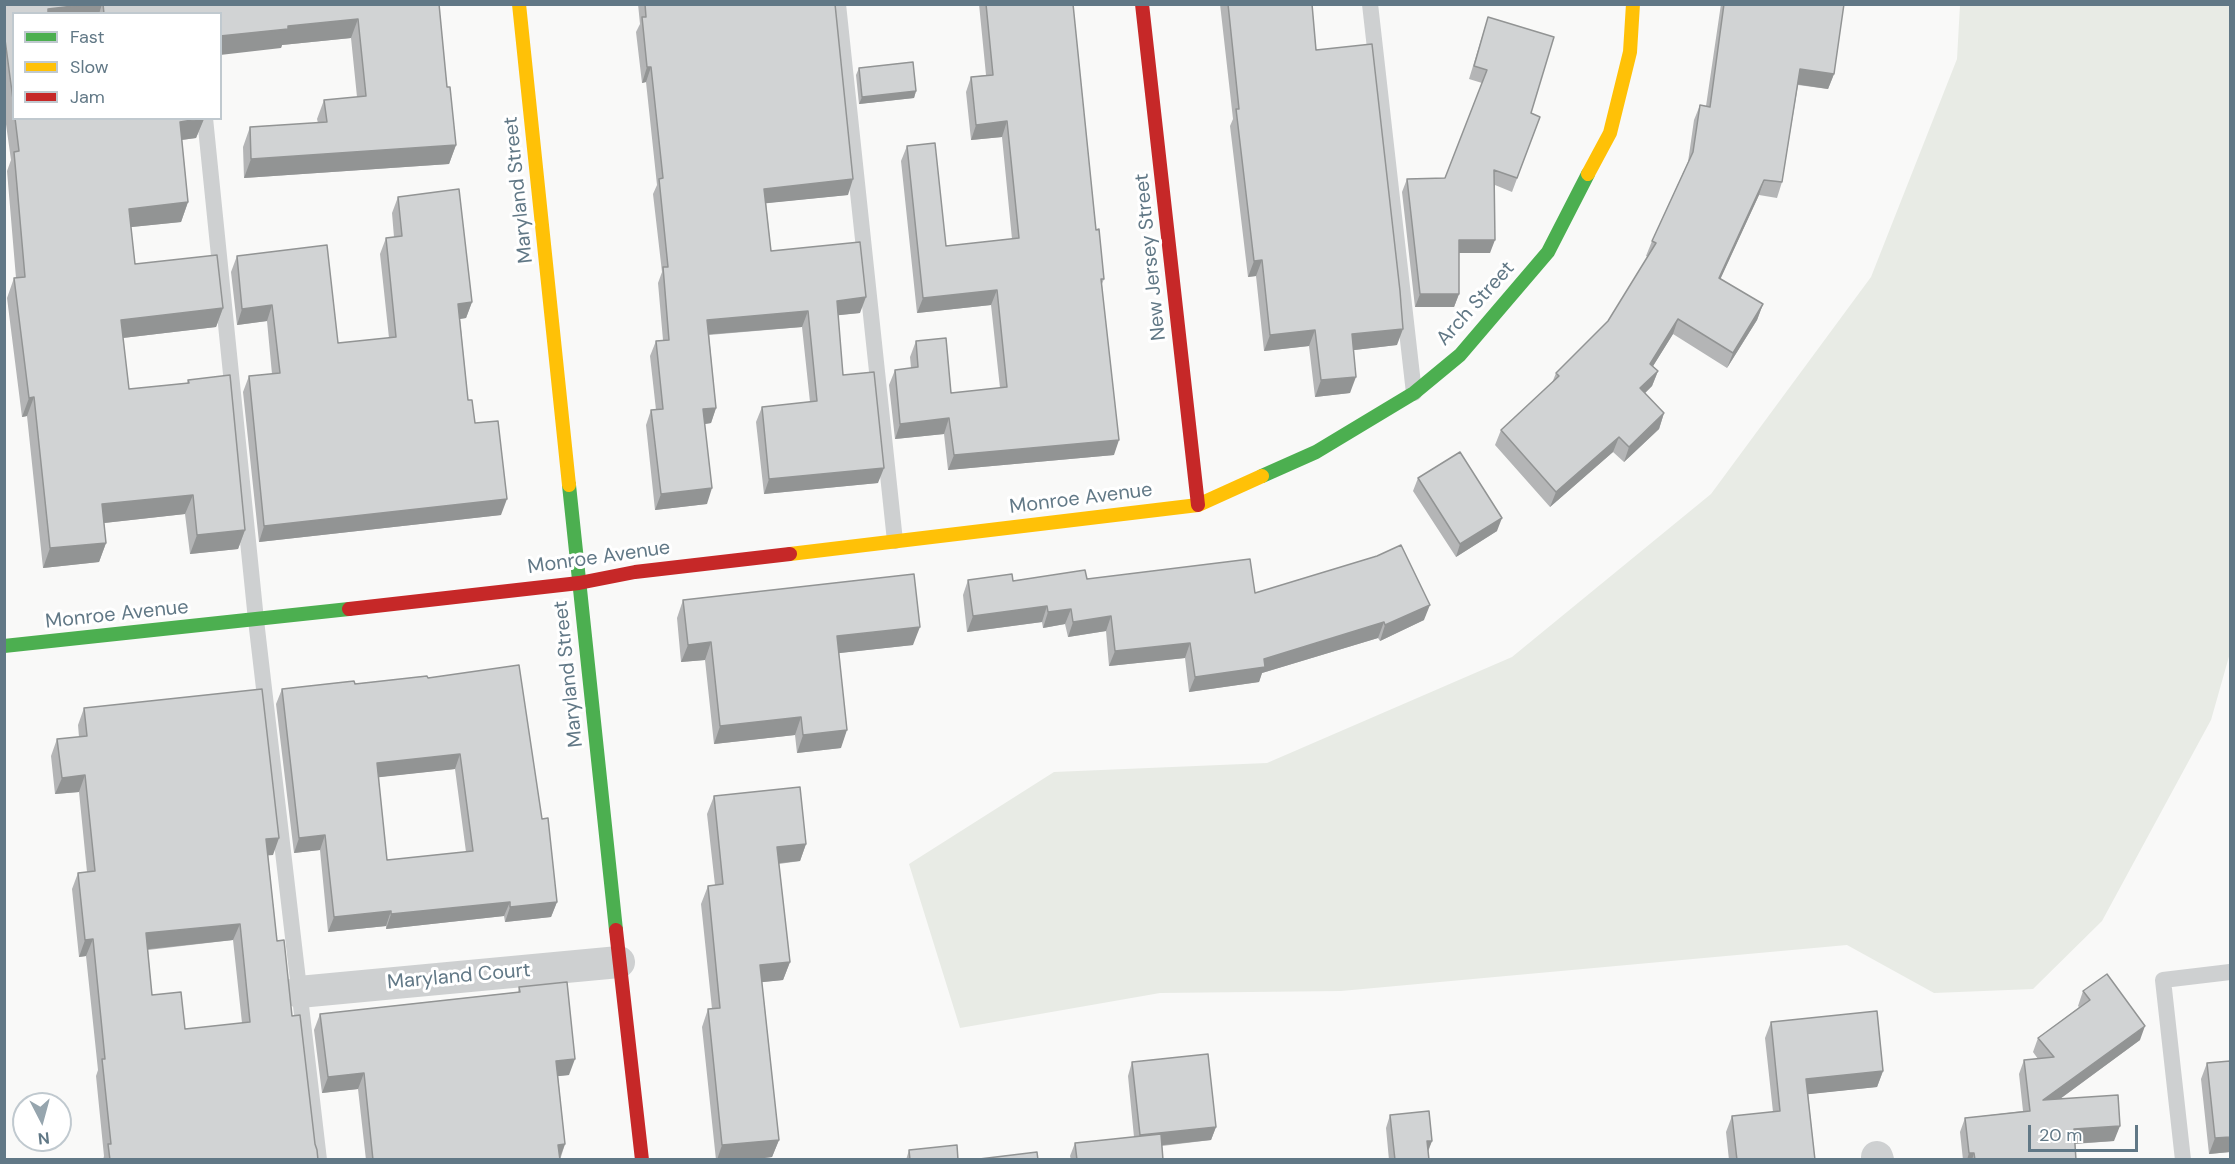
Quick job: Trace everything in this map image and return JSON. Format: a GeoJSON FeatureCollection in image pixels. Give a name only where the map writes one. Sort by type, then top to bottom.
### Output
{"type":"FeatureCollection","features":[{"type":"Feature","properties":{"kind":"street","name":"Maryland Street"},"geometry":{"type":"LineString","coordinates":[[519,4],[619,962],[642,1160]]}},
{"type":"Feature","properties":{"kind":"street","name":"New Jersey Street"},"geometry":{"type":"LineString","coordinates":[[1142,4],[1198,505]]}},
{"type":"Feature","properties":{"kind":"street","name":"Arch Street"},"geometry":{"type":"LineString","coordinates":[[1198,505],[1316,452],[1413,393],[1460,354],[1548,252],[1610,133],[1630,52],[1633,4]]}},
{"type":"Feature","properties":{"kind":"street","name":"Monroe Avenue"},"geometry":{"type":"LineString","coordinates":[[4,646],[256,620],[579,582],[635,572],[1198,505]]}},
{"type":"Feature","properties":{"kind":"street","name":"Maryland Court"},"geometry":{"type":"LineString","coordinates":[[299,992],[619,962]]}},
{"type":"Feature","properties":{"kind":"lane"},"geometry":{"type":"LineString","coordinates":[[838,4],[895,541]]}},
{"type":"Feature","properties":{"kind":"lane"},"geometry":{"type":"LineString","coordinates":[[1370,4],[1413,393]]}},
{"type":"Feature","properties":{"kind":"lane"},"geometry":{"type":"LineString","coordinates":[[205,120],[256,620],[319,1160]]}},
{"type":"Feature","properties":{"kind":"lane"},"geometry":{"type":"LineString","coordinates":[[2183,1160],[2163,980],[2230,972]]}},
{"type":"Feature","properties":{"kind":"shaded area"},"geometry":{"type":"Polygon","coordinates":[[[1960,5],[2230,5],[2230,653],[2211,720],[2102,921],[2033,989],[1934,993],[1847,945],[1341,991],[1160,993],[960,1028],[909,864],[1054,772],[1267,763],[1512,657],[1711,494],[1871,277],[1957,59],[1960,5]]]}},
{"type":"Feature","properties":{"kind":"building"},"geometry":{"type":"Polygon","coordinates":[[[4,4],[90,4],[48,9],[48,12],[12,12],[12,92],[4,32],[4,4]]]}},
{"type":"Feature","properties":{"kind":"building"},"geometry":{"type":"Polygon","coordinates":[[[103,4],[439,4],[447,87],[450,87],[456,145],[251,159],[250,127],[327,122],[324,100],[366,96],[358,19],[222,36],[222,12],[104,12],[103,4]]]}},
{"type":"Feature","properties":{"kind":"building"},"geometry":{"type":"Polygon","coordinates":[[[645,4],[835,4],[853,179],[764,189],[771,251],[860,242],[866,297],[837,301],[843,375],[874,372],[884,468],[769,479],[762,407],[817,401],[808,311],[707,320],[716,408],[703,409],[712,488],[661,494],[651,410],[663,409],[656,341],[669,340],[663,267],[668,267],[659,179],[663,178],[651,67],[647,67],[642,17],[646,17],[645,4]]]}},
{"type":"Feature","properties":{"kind":"building"},"geometry":{"type":"Polygon","coordinates":[[[986,4],[1073,4],[1096,230],[1099,229],[1104,279],[1101,279],[1119,440],[954,455],[949,418],[900,424],[895,370],[918,367],[916,341],[946,338],[951,393],[1007,387],[997,290],[923,298],[907,146],[935,143],[946,246],[1019,238],[1007,121],[976,125],[971,77],[993,75],[986,4]]]}},
{"type":"Feature","properties":{"kind":"building"},"geometry":{"type":"Polygon","coordinates":[[[1228,4],[1312,4],[1316,50],[1372,44],[1403,329],[1352,334],[1356,377],[1321,380],[1315,330],[1270,335],[1262,260],[1254,261],[1236,109],[1239,109],[1228,4]]]}},
{"type":"Feature","properties":{"kind":"building"},"geometry":{"type":"Polygon","coordinates":[[[1724,4],[1844,4],[1834,74],[1800,69],[1782,182],[1764,180],[1719,278],[1763,304],[1733,353],[1678,319],[1650,364],[1658,371],[1640,388],[1664,413],[1629,447],[1619,437],[1556,492],[1501,430],[1559,376],[1556,373],[1608,321],[1656,243],[1652,241],[1693,152],[1700,105],[1710,107],[1724,4]]]}},
{"type":"Feature","properties":{"kind":"building"},"geometry":{"type":"Polygon","coordinates":[[[1488,17],[1554,37],[1531,113],[1540,117],[1517,178],[1494,170],[1495,240],[1459,240],[1459,294],[1420,294],[1407,179],[1445,178],[1487,70],[1474,66],[1488,17]]]}},
{"type":"Feature","properties":{"kind":"building"},"geometry":{"type":"Polygon","coordinates":[[[913,62],[916,91],[862,97],[859,68],[913,62]]]}},
{"type":"Feature","properties":{"kind":"building"},"geometry":{"type":"Polygon","coordinates":[[[15,120],[192,120],[180,122],[188,202],[129,209],[135,264],[217,255],[223,308],[121,320],[129,389],[189,383],[188,380],[230,375],[245,530],[197,535],[193,495],[102,504],[106,543],[50,548],[34,397],[29,398],[14,278],[25,277],[14,152],[19,151],[15,120]]]}},
{"type":"Feature","properties":{"kind":"building"},"geometry":{"type":"Polygon","coordinates":[[[459,189],[472,302],[458,304],[468,400],[472,400],[475,423],[498,421],[507,499],[264,526],[249,376],[280,373],[272,305],[242,309],[237,256],[327,245],[338,343],[396,337],[386,238],[402,236],[398,197],[459,189]]]}},
{"type":"Feature","properties":{"kind":"building"},"geometry":{"type":"Polygon","coordinates":[[[1460,452],[1502,518],[1460,544],[1418,478],[1460,452]]]}},
{"type":"Feature","properties":{"kind":"building"},"geometry":{"type":"Polygon","coordinates":[[[1401,545],[1430,605],[1385,625],[1384,622],[1264,659],[1265,667],[1195,677],[1190,643],[1115,651],[1111,616],[1073,622],[1071,609],[1048,612],[1047,606],[973,616],[968,580],[1012,574],[1013,581],[1085,570],[1087,579],[1250,559],[1255,593],[1377,556],[1401,545]]]}},
{"type":"Feature","properties":{"kind":"building"},"geometry":{"type":"Polygon","coordinates":[[[914,574],[920,627],[837,636],[847,730],[803,735],[801,717],[720,726],[711,642],[688,645],[683,600],[914,574]]]}},
{"type":"Feature","properties":{"kind":"building"},"geometry":{"type":"Polygon","coordinates":[[[519,665],[542,819],[548,818],[557,902],[510,907],[510,902],[391,914],[391,911],[334,917],[325,835],[299,838],[282,689],[354,681],[355,684],[427,676],[428,678],[519,665]],[[460,754],[377,763],[387,860],[473,851],[460,754]]]}},
{"type":"Feature","properties":{"kind":"building"},"geometry":{"type":"Polygon","coordinates":[[[262,689],[279,838],[266,839],[277,941],[284,940],[292,1016],[300,1015],[318,1160],[110,1160],[108,1144],[111,1144],[102,1059],[105,1059],[93,939],[85,940],[78,873],[95,871],[85,775],[62,778],[57,739],[87,736],[84,708],[262,689]],[[240,924],[146,933],[152,995],[181,992],[185,1029],[250,1022],[240,924]]]}},
{"type":"Feature","properties":{"kind":"building"},"geometry":{"type":"Polygon","coordinates":[[[800,787],[806,844],[777,847],[790,962],[760,965],[779,1140],[722,1145],[708,1009],[720,1008],[708,886],[723,884],[714,796],[800,787]]]}},
{"type":"Feature","properties":{"kind":"building"},"geometry":{"type":"Polygon","coordinates":[[[2107,974],[2145,1026],[2043,1100],[2118,1095],[2120,1126],[2074,1129],[2076,1160],[1975,1160],[1974,1153],[1969,1153],[1965,1118],[2030,1111],[2024,1060],[2054,1057],[2038,1038],[2090,1000],[2083,991],[2107,974]]]}},
{"type":"Feature","properties":{"kind":"building"},"geometry":{"type":"Polygon","coordinates":[[[567,982],[575,1059],[556,1061],[565,1144],[558,1145],[560,1160],[373,1160],[364,1073],[328,1077],[320,1014],[520,992],[519,987],[567,982]]]}},
{"type":"Feature","properties":{"kind":"building"},"geometry":{"type":"Polygon","coordinates":[[[1877,1011],[1883,1071],[1806,1079],[1815,1160],[1737,1160],[1732,1116],[1780,1111],[1771,1022],[1877,1011]]]}},
{"type":"Feature","properties":{"kind":"building"},"geometry":{"type":"Polygon","coordinates":[[[1208,1054],[1216,1127],[1140,1135],[1132,1062],[1208,1054]]]}},
{"type":"Feature","properties":{"kind":"building"},"geometry":{"type":"Polygon","coordinates":[[[2230,1061],[2230,1137],[2215,1138],[2207,1063],[2230,1061]]]}},
{"type":"Feature","properties":{"kind":"building"},"geometry":{"type":"Polygon","coordinates":[[[1429,1111],[1432,1141],[1427,1141],[1429,1160],[1395,1160],[1390,1115],[1429,1111]]]}},
{"type":"Feature","properties":{"kind":"building"},"geometry":{"type":"Polygon","coordinates":[[[1161,1134],[1163,1160],[1077,1160],[1075,1143],[1161,1134]]]}},
{"type":"Feature","properties":{"kind":"building"},"geometry":{"type":"Polygon","coordinates":[[[957,1145],[958,1160],[910,1160],[909,1150],[957,1145]]]}},
{"type":"Feature","properties":{"kind":"building"},"geometry":{"type":"Polygon","coordinates":[[[1037,1152],[1038,1160],[971,1160],[1037,1152]]]}},
{"type":"Feature","properties":{"kind":"traffic: fast"},"geometry":{"type":"LineString","coordinates":[[1262,476],[1316,452],[1414,393],[1460,355],[1548,252],[1588,174]]}},
{"type":"Feature","properties":{"kind":"traffic: fast"},"geometry":{"type":"LineString","coordinates":[[569,485],[616,930]]}},
{"type":"Feature","properties":{"kind":"traffic: fast"},"geometry":{"type":"LineString","coordinates":[[4,646],[349,609]]}},
{"type":"Feature","properties":{"kind":"traffic: slow"},"geometry":{"type":"LineString","coordinates":[[519,4],[569,485]]}},
{"type":"Feature","properties":{"kind":"traffic: slow"},"geometry":{"type":"LineString","coordinates":[[1588,174],[1610,133],[1630,52],[1633,4]]}},
{"type":"Feature","properties":{"kind":"traffic: slow"},"geometry":{"type":"LineString","coordinates":[[790,554],[1198,505],[1262,476]]}},
{"type":"Feature","properties":{"kind":"traffic: jam"},"geometry":{"type":"LineString","coordinates":[[1142,4],[1198,505]]}},
{"type":"Feature","properties":{"kind":"traffic: jam"},"geometry":{"type":"LineString","coordinates":[[349,609],[579,583],[635,572],[790,554]]}},
{"type":"Feature","properties":{"kind":"traffic: jam"},"geometry":{"type":"LineString","coordinates":[[616,930],[642,1160]]}}]}
